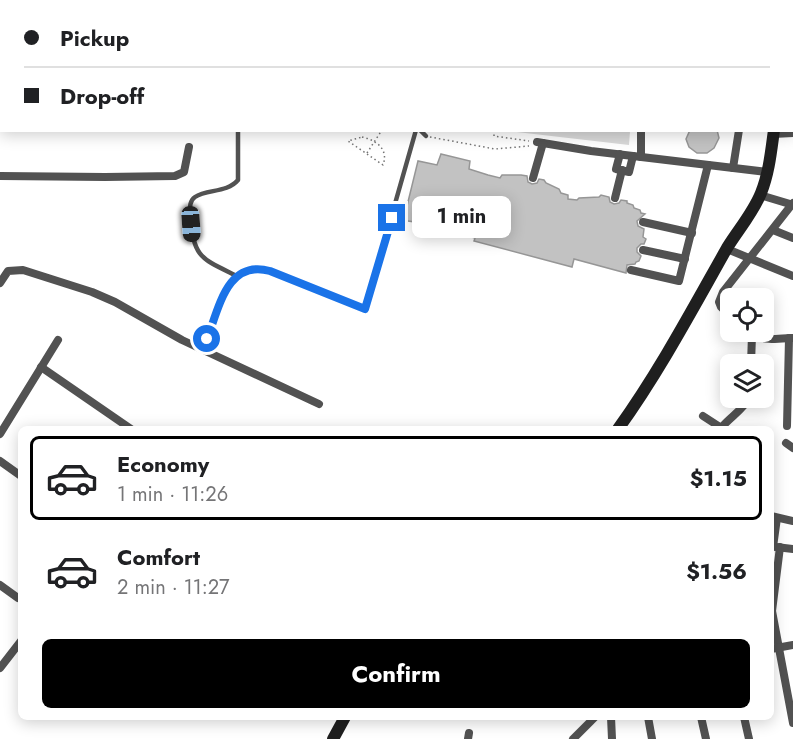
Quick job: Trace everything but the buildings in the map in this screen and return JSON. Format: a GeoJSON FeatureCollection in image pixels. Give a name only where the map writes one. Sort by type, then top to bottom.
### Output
{"type":"FeatureCollection","features":[{"type":"Feature","properties":{"kind":"main road"},"geometry":{"type":"LineString","coordinates":[[620,426],[640,399],[760,195],[767,172],[773,132]]}},
{"type":"Feature","properties":{"kind":"main road"},"geometry":{"type":"LineString","coordinates":[[333,739],[343,720]]}},
{"type":"Feature","properties":{"kind":"street"},"geometry":{"type":"LineString","coordinates":[[620,154],[616,169],[629,172],[637,156],[641,132]]}},
{"type":"Feature","properties":{"kind":"street"},"geometry":{"type":"LineString","coordinates":[[733,168],[739,132]]}},
{"type":"Feature","properties":{"kind":"street"},"geometry":{"type":"LineString","coordinates":[[773,132],[793,133]]}},
{"type":"Feature","properties":{"kind":"street"},"geometry":{"type":"LineString","coordinates":[[533,177],[540,142],[767,172]]}},
{"type":"Feature","properties":{"kind":"street"},"geometry":{"type":"LineString","coordinates":[[0,176],[175,176],[184,172],[189,147]]}},
{"type":"Feature","properties":{"kind":"street"},"geometry":{"type":"LineString","coordinates":[[631,270],[679,281],[708,165]]}},
{"type":"Feature","properties":{"kind":"street"},"geometry":{"type":"LineString","coordinates":[[615,198],[622,170]]}},
{"type":"Feature","properties":{"kind":"street"},"geometry":{"type":"LineString","coordinates":[[726,288],[792,205],[760,195]]}},
{"type":"Feature","properties":{"kind":"street"},"geometry":{"type":"LineString","coordinates":[[643,222],[692,233]]}},
{"type":"Feature","properties":{"kind":"street"},"geometry":{"type":"LineString","coordinates":[[772,230],[793,238]]}},
{"type":"Feature","properties":{"kind":"street"},"geometry":{"type":"LineString","coordinates":[[727,249],[793,276]]}},
{"type":"Feature","properties":{"kind":"street"},"geometry":{"type":"LineString","coordinates":[[643,250],[685,259]]}},
{"type":"Feature","properties":{"kind":"street"},"geometry":{"type":"LineString","coordinates":[[0,283],[8,271],[23,270],[92,292],[115,302],[183,340],[319,404]]}},
{"type":"Feature","properties":{"kind":"street"},"geometry":{"type":"LineString","coordinates":[[774,336],[791,338],[787,426]]}},
{"type":"Feature","properties":{"kind":"street"},"geometry":{"type":"LineString","coordinates":[[0,434],[58,340]]}},
{"type":"Feature","properties":{"kind":"street"},"geometry":{"type":"LineString","coordinates":[[41,367],[127,426]]}},
{"type":"Feature","properties":{"kind":"street"},"geometry":{"type":"LineString","coordinates":[[724,426],[741,408]]}},
{"type":"Feature","properties":{"kind":"street"},"geometry":{"type":"LineString","coordinates":[[703,416],[719,426]]}},
{"type":"Feature","properties":{"kind":"street"},"geometry":{"type":"LineString","coordinates":[[0,461],[18,474]]}},
{"type":"Feature","properties":{"kind":"street"},"geometry":{"type":"LineString","coordinates":[[793,521],[774,517],[774,547],[793,549]]}},
{"type":"Feature","properties":{"kind":"street"},"geometry":{"type":"LineString","coordinates":[[0,585],[18,598]]}},
{"type":"Feature","properties":{"kind":"street"},"geometry":{"type":"LineString","coordinates":[[0,668],[18,645]]}},
{"type":"Feature","properties":{"kind":"street"},"geometry":{"type":"LineString","coordinates":[[793,645],[774,648],[793,723]]}},
{"type":"Feature","properties":{"kind":"street"},"geometry":{"type":"LineString","coordinates":[[573,739],[592,720]]}},
{"type":"Feature","properties":{"kind":"street"},"geometry":{"type":"LineString","coordinates":[[611,720],[612,739]]}},
{"type":"Feature","properties":{"kind":"street"},"geometry":{"type":"LineString","coordinates":[[649,720],[652,739]]}},
{"type":"Feature","properties":{"kind":"street"},"geometry":{"type":"LineString","coordinates":[[702,720],[706,739]]}},
{"type":"Feature","properties":{"kind":"street"},"geometry":{"type":"LineString","coordinates":[[745,720],[749,739]]}},
{"type":"Feature","properties":{"kind":"lane"},"geometry":{"type":"LineString","coordinates":[[237,276],[209,262],[195,248],[190,210],[191,201],[195,197],[224,189],[238,180],[238,132]]}},
{"type":"Feature","properties":{"kind":"lane"},"geometry":{"type":"LineString","coordinates":[[207,339],[229,283],[246,270],[260,268],[365,309],[417,132]]}},
{"type":"Feature","properties":{"kind":"path"},"geometry":{"type":"LineString","coordinates":[[366,153],[381,132]]}},
{"type":"Feature","properties":{"kind":"path"},"geometry":{"type":"LineString","coordinates":[[494,132],[494,136],[540,142]]}},
{"type":"Feature","properties":{"kind":"path"},"geometry":{"type":"LineString","coordinates":[[427,134],[495,149],[534,146],[540,142]]}},
{"type":"Feature","properties":{"kind":"path"},"geometry":{"type":"LineString","coordinates":[[362,137],[375,141],[382,147],[383,165],[366,153],[348,141],[362,137]]}},
{"type":"Feature","properties":{"kind":"shaded area"},"geometry":{"type":"Polygon","coordinates":[[[516,132],[630,132],[629,145],[516,132]]]}},
{"type":"Feature","properties":{"kind":"route"},"geometry":{"type":"LineString","coordinates":[[207,339],[229,283],[246,270],[254,268],[270,271],[365,309],[392,218]]}}]}
